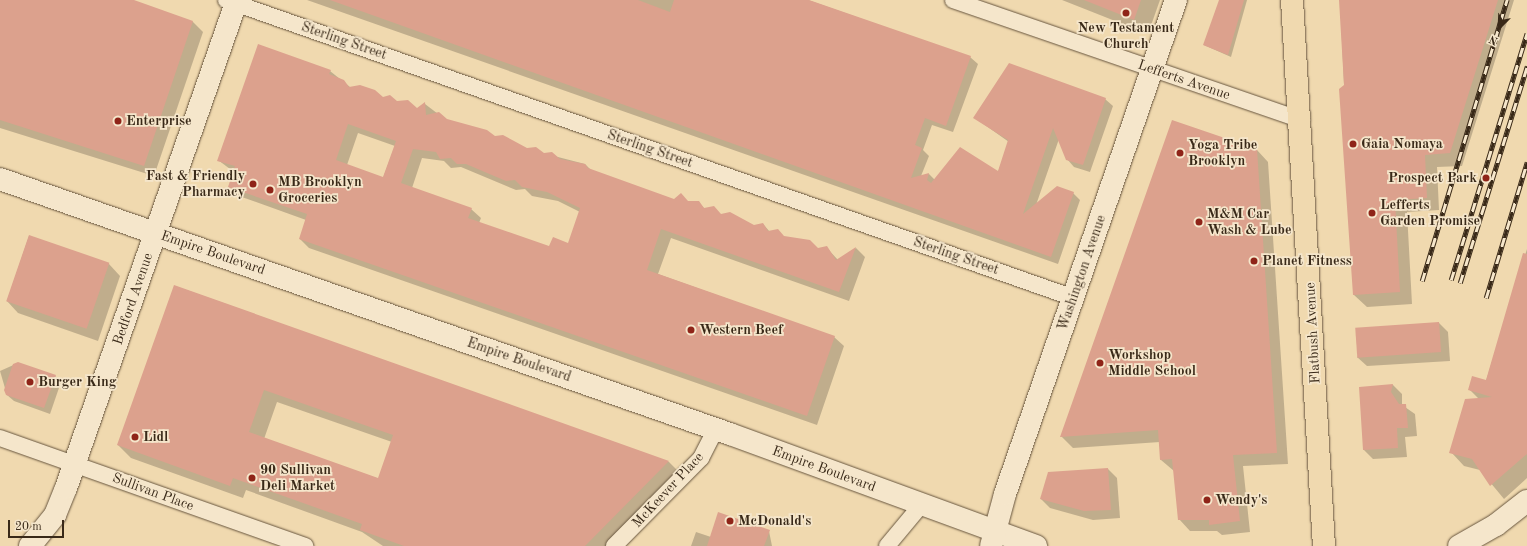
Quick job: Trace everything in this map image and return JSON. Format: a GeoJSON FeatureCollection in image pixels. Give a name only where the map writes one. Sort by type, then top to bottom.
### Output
{"type":"FeatureCollection","features":[{"type":"Feature","properties":{"kind":"main road","name":"Washington Avenue"},"geometry":{"type":"LineString","coordinates":[[993,538],[1176,0]]}},
{"type":"Feature","properties":{"kind":"main road","name":"Flatbush Avenue"},"geometry":{"type":"LineString","coordinates":[[1292,0],[1302,120],[1324,546]]}},
{"type":"Feature","properties":{"kind":"main road","name":"Bedford Avenue"},"geometry":{"type":"LineString","coordinates":[[30,546],[55,515],[75,464],[156,233],[233,1]]}},
{"type":"Feature","properties":{"kind":"main road","name":"Empire Boulevard"},"geometry":{"type":"LineString","coordinates":[[0,179],[716,429],[922,504],[993,538],[1036,546]]}},
{"type":"Feature","properties":{"kind":"main road"},"geometry":{"type":"LineString","coordinates":[[1459,546],[1496,525],[1527,501]]}},
{"type":"Feature","properties":{"kind":"street","name":"Lefferts Avenue"},"geometry":{"type":"LineString","coordinates":[[953,0],[1152,70],[1302,120]]}},
{"type":"Feature","properties":{"kind":"street","name":"Sterling Street"},"geometry":{"type":"LineString","coordinates":[[233,1],[1074,298]]}},
{"type":"Feature","properties":{"kind":"street","name":"McKeever Place"},"geometry":{"type":"LineString","coordinates":[[614,546],[701,458],[716,429]]}},
{"type":"Feature","properties":{"kind":"street","name":"Sullivan Place"},"geometry":{"type":"LineString","coordinates":[[0,438],[306,546]]}},
{"type":"Feature","properties":{"kind":"street"},"geometry":{"type":"LineString","coordinates":[[887,546],[922,504]]}},
{"type":"Feature","properties":{"kind":"building"},"geometry":{"type":"Polygon","coordinates":[[[0,0],[134,0],[193,21],[144,166],[0,120],[0,0]]]}},
{"type":"Feature","properties":{"kind":"building"},"geometry":{"type":"Polygon","coordinates":[[[330,0],[638,0],[670,12],[674,0],[809,0],[971,56],[946,126],[925,118],[915,145],[922,148],[911,178],[929,173],[927,180],[931,183],[960,147],[998,171],[1008,140],[973,118],[1009,63],[1106,98],[1083,165],[1066,160],[1053,128],[1023,214],[1057,186],[1074,192],[1051,257],[330,0]]]}},
{"type":"Feature","properties":{"kind":"building","name":"New Testament Church"},"geometry":{"type":"Polygon","coordinates":[[[1084,0],[1141,0],[1134,20],[1084,0]]]}},
{"type":"Feature","properties":{"kind":"building"},"geometry":{"type":"Polygon","coordinates":[[[1219,0],[1244,0],[1228,55],[1203,45],[1219,0]]]}},
{"type":"Feature","properties":{"kind":"building"},"geometry":{"type":"Polygon","coordinates":[[[1339,0],[1498,0],[1450,153],[1425,155],[1427,198],[1395,200],[1400,292],[1353,295],[1339,89],[1344,85],[1339,0]]]}},
{"type":"Feature","properties":{"kind":"building"},"geometry":{"type":"Polygon","coordinates":[[[258,44],[331,70],[329,74],[344,80],[349,87],[360,85],[375,90],[383,97],[390,95],[397,101],[408,100],[417,108],[425,102],[426,115],[439,112],[447,119],[487,130],[495,136],[503,135],[527,148],[536,147],[544,153],[552,152],[560,159],[585,164],[588,168],[674,199],[681,193],[688,201],[699,201],[704,208],[714,206],[721,214],[730,212],[754,225],[763,223],[768,231],[778,229],[784,236],[810,240],[818,248],[827,246],[836,260],[856,247],[839,292],[661,229],[647,270],[835,336],[807,416],[299,239],[307,214],[228,187],[235,166],[217,161],[258,44]],[[348,124],[336,160],[383,177],[396,141],[348,124]],[[413,149],[401,183],[472,208],[468,218],[549,246],[553,237],[568,243],[580,208],[547,192],[522,187],[515,180],[506,181],[466,164],[457,164],[451,158],[440,159],[436,152],[413,149]]]}},
{"type":"Feature","properties":{"kind":"building"},"geometry":{"type":"Polygon","coordinates":[[[1172,120],[1257,149],[1277,453],[1233,455],[1240,521],[1209,525],[1209,520],[1178,520],[1172,459],[1160,460],[1158,430],[1060,437],[1172,120]]]}},
{"type":"Feature","properties":{"kind":"building"},"geometry":{"type":"Polygon","coordinates":[[[29,235],[109,263],[87,329],[6,301],[29,235]]]}},
{"type":"Feature","properties":{"kind":"building"},"geometry":{"type":"Polygon","coordinates":[[[1523,253],[1527,254],[1527,454],[1490,486],[1472,459],[1449,453],[1465,399],[1492,397],[1468,390],[1472,376],[1486,380],[1523,253]]]}},
{"type":"Feature","properties":{"kind":"building"},"geometry":{"type":"Polygon","coordinates":[[[174,285],[669,461],[585,546],[404,546],[360,530],[362,524],[233,478],[230,486],[117,445],[174,285]],[[264,390],[249,432],[378,478],[393,435],[264,390]]]}},
{"type":"Feature","properties":{"kind":"building"},"geometry":{"type":"Polygon","coordinates":[[[1439,322],[1441,352],[1357,358],[1355,328],[1439,322]]]}},
{"type":"Feature","properties":{"kind":"building","name":"Burger King"},"geometry":{"type":"Polygon","coordinates":[[[18,362],[56,375],[44,408],[6,395],[4,390],[13,364],[18,362]]]}},
{"type":"Feature","properties":{"kind":"building"},"geometry":{"type":"Polygon","coordinates":[[[1393,384],[1391,392],[1399,404],[1406,404],[1408,428],[1397,428],[1398,448],[1363,450],[1359,387],[1393,384]]]}},
{"type":"Feature","properties":{"kind":"building"},"geometry":{"type":"Polygon","coordinates":[[[1108,468],[1111,510],[1084,511],[1040,499],[1048,472],[1108,468]]]}},
{"type":"Feature","properties":{"kind":"building","name":"McDonald's"},"geometry":{"type":"Polygon","coordinates":[[[718,512],[770,530],[764,546],[707,546],[718,512]]]}},
{"type":"Feature","properties":{"kind":"railway"},"geometry":{"type":"LineString","coordinates":[[1422,281],[1507,0]]}},
{"type":"Feature","properties":{"kind":"railway"},"geometry":{"type":"LineString","coordinates":[[1451,280],[1527,33]]}},
{"type":"Feature","properties":{"kind":"railway"},"geometry":{"type":"LineString","coordinates":[[1460,283],[1527,66]]}},
{"type":"Feature","properties":{"kind":"railway"},"geometry":{"type":"LineString","coordinates":[[1486,298],[1527,162]]}},
{"type":"Feature","properties":{"kind":"place","name":"New Testament Church"},"geometry":{"type":"Point","coordinates":[1126,13]}},
{"type":"Feature","properties":{"kind":"place","name":"Enterprise"},"geometry":{"type":"Point","coordinates":[118,121]}},
{"type":"Feature","properties":{"kind":"place","name":"Gaia Nomaya"},"geometry":{"type":"Point","coordinates":[1353,144]}},
{"type":"Feature","properties":{"kind":"place","name":"Yoga Tribe Brooklyn"},"geometry":{"type":"Point","coordinates":[1180,153]}},
{"type":"Feature","properties":{"kind":"place","name":"Prospect Park"},"geometry":{"type":"Point","coordinates":[1486,178]}},
{"type":"Feature","properties":{"kind":"place","name":"Fast & Friendly Pharmacy"},"geometry":{"type":"Point","coordinates":[253,184]}},
{"type":"Feature","properties":{"kind":"place","name":"MB Brooklyn Groceries"},"geometry":{"type":"Point","coordinates":[270,190]}},
{"type":"Feature","properties":{"kind":"place","name":"Lefferts Garden Promise"},"geometry":{"type":"Point","coordinates":[1372,213]}},
{"type":"Feature","properties":{"kind":"place","name":"M&M Car Wash & Lube"},"geometry":{"type":"Point","coordinates":[1199,222]}},
{"type":"Feature","properties":{"kind":"place","name":"Planet Fitness"},"geometry":{"type":"Point","coordinates":[1254,261]}},
{"type":"Feature","properties":{"kind":"place","name":"Western Beef"},"geometry":{"type":"Point","coordinates":[691,330]}},
{"type":"Feature","properties":{"kind":"place","name":"Workshop Middle School"},"geometry":{"type":"Point","coordinates":[1100,363]}},
{"type":"Feature","properties":{"kind":"place","name":"Burger King"},"geometry":{"type":"Point","coordinates":[30,382]}},
{"type":"Feature","properties":{"kind":"place","name":"Lidl"},"geometry":{"type":"Point","coordinates":[135,437]}},
{"type":"Feature","properties":{"kind":"place","name":"90 Sullivan Deli Market"},"geometry":{"type":"Point","coordinates":[252,478]}},
{"type":"Feature","properties":{"kind":"place","name":"Wendy's"},"geometry":{"type":"Point","coordinates":[1207,500]}},
{"type":"Feature","properties":{"kind":"place","name":"McDonald's"},"geometry":{"type":"Point","coordinates":[730,521]}}]}
